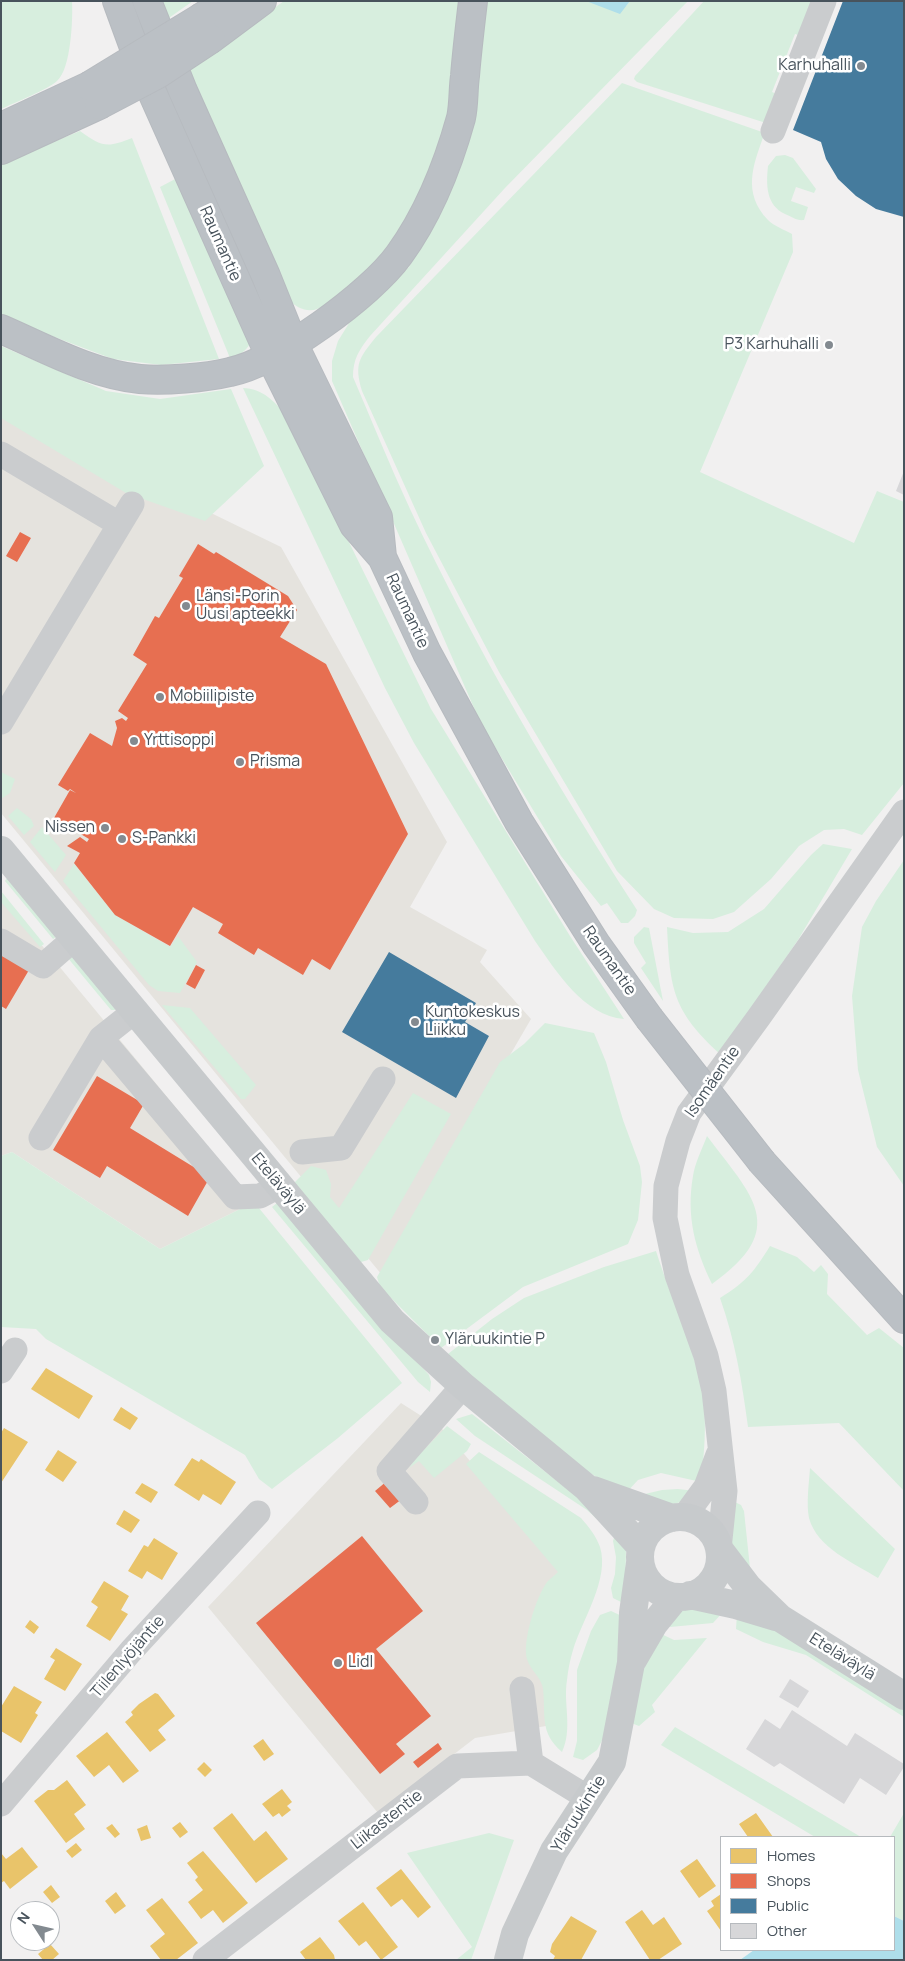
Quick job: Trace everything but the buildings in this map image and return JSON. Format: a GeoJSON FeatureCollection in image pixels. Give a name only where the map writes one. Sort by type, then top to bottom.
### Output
{"type":"FeatureCollection","features":[{"type":"Feature","properties":{"kind":"highway","name":"Raumantie"},"geometry":{"type":"LineString","coordinates":[[117,1],[143,72],[281,350],[378,517],[382,557],[427,653],[519,822],[596,944],[650,1018],[762,1162],[904,1319]]}},
{"type":"Feature","properties":{"kind":"highway","name":"Raumantie"},"geometry":{"type":"LineString","coordinates":[[148,1],[183,91],[258,259],[281,350]]}},
{"type":"Feature","properties":{"kind":"highway"},"geometry":{"type":"LineString","coordinates":[[206,28],[227,1]]}},
{"type":"Feature","properties":{"kind":"highway"},"geometry":{"type":"LineString","coordinates":[[1,150],[94,95],[144,55],[262,1]]}},
{"type":"Feature","properties":{"kind":"highway"},"geometry":{"type":"LineString","coordinates":[[1,329],[88,367],[140,379],[231,372],[281,350],[339,313],[370,287],[398,256],[423,217],[442,172],[461,116],[474,1]]}},
{"type":"Feature","properties":{"kind":"highway"},"geometry":{"type":"LineString","coordinates":[[1,127],[94,95]]}},
{"type":"Feature","properties":{"kind":"main road","name":"Eteläväylä"},"geometry":{"type":"LineString","coordinates":[[5,861],[75,938],[392,1321],[463,1386],[587,1488],[641,1555]]}},
{"type":"Feature","properties":{"kind":"main road","name":"Eteläväylä"},"geometry":{"type":"LineString","coordinates":[[587,1488],[678,1517]]}},
{"type":"Feature","properties":{"kind":"main road"},"geometry":{"type":"LineString","coordinates":[[678,1517],[704,1524],[716,1537],[720,1549],[721,1565],[703,1590],[683,1596],[656,1589],[644,1576],[641,1555],[654,1525],[678,1517]]}},
{"type":"Feature","properties":{"kind":"main road","name":"Eteläväylä"},"geometry":{"type":"LineString","coordinates":[[720,1549],[748,1587],[780,1618],[904,1696]]}},
{"type":"Feature","properties":{"kind":"main road","name":"Yläruukintie"},"geometry":{"type":"LineString","coordinates":[[508,1960],[515,1934],[554,1851],[612,1762],[630,1663],[633,1613],[641,1555]]}},
{"type":"Feature","properties":{"kind":"main road","name":"Eteläväylä"},"geometry":{"type":"LineString","coordinates":[[683,1596],[736,1605],[780,1618]]}},
{"type":"Feature","properties":{"kind":"main road","name":"Yläruukintie"},"geometry":{"type":"LineString","coordinates":[[630,1663],[654,1624],[683,1596]]}},
{"type":"Feature","properties":{"kind":"street"},"geometry":{"type":"LineString","coordinates":[[773,131],[824,1]]}},
{"type":"Feature","properties":{"kind":"street"},"geometry":{"type":"LineString","coordinates":[[1,454],[126,514],[1,722]]}},
{"type":"Feature","properties":{"kind":"street","name":"Isomäentie"},"geometry":{"type":"LineString","coordinates":[[720,1549],[725,1491],[719,1452],[714,1390],[706,1356],[677,1275],[667,1226],[666,1186],[678,1140],[688,1113],[760,1017],[904,812]]}},
{"type":"Feature","properties":{"kind":"street"},"geometry":{"type":"LineString","coordinates":[[1,941],[43,966],[75,938]]}},
{"type":"Feature","properties":{"kind":"street"},"geometry":{"type":"LineString","coordinates":[[41,1138],[101,1038],[135,1011]]}},
{"type":"Feature","properties":{"kind":"street"},"geometry":{"type":"LineString","coordinates":[[101,1038],[234,1197],[260,1196],[279,1186]]}},
{"type":"Feature","properties":{"kind":"street"},"geometry":{"type":"LineString","coordinates":[[302,1152],[341,1148],[383,1079]]}},
{"type":"Feature","properties":{"kind":"street"},"geometry":{"type":"LineString","coordinates":[[1,1371],[15,1350]]}},
{"type":"Feature","properties":{"kind":"street"},"geometry":{"type":"LineString","coordinates":[[416,1502],[389,1471],[463,1386]]}},
{"type":"Feature","properties":{"kind":"street","name":"Isomäentie"},"geometry":{"type":"LineString","coordinates":[[678,1517],[706,1487],[719,1452]]}},
{"type":"Feature","properties":{"kind":"street","name":"Tiilenlyöjäntie"},"geometry":{"type":"LineString","coordinates":[[1,1804],[131,1651],[258,1513]]}},
{"type":"Feature","properties":{"kind":"street"},"geometry":{"type":"LineString","coordinates":[[522,1689],[530,1763],[588,1798]]}},
{"type":"Feature","properties":{"kind":"street","name":"Liikastentie"},"geometry":{"type":"LineString","coordinates":[[205,1960],[457,1766],[530,1763]]}},
{"type":"Feature","properties":{"kind":"shaded area"},"geometry":{"type":"Polygon","coordinates":[[[1,411],[281,547],[447,842],[410,907],[487,950],[480,962],[531,1019],[382,1275],[1,813],[1,411]]]}},
{"type":"Feature","properties":{"kind":"shaded area"},"geometry":{"type":"Polygon","coordinates":[[[1,896],[254,1202],[160,1249],[12,1152],[1,1156],[1,896]]]}},
{"type":"Feature","properties":{"kind":"shaded area"},"geometry":{"type":"Polygon","coordinates":[[[401,1403],[445,1431],[560,1569],[546,1726],[475,1738],[378,1813],[208,1607],[401,1403]]]}},
{"type":"Feature","properties":{"kind":"green space"},"geometry":{"type":"Polygon","coordinates":[[[1,1],[72,1],[72,9],[70,43],[62,75],[57,81],[46,88],[1,109],[1,1]]]}},
{"type":"Feature","properties":{"kind":"green space"},"geometry":{"type":"Polygon","coordinates":[[[160,1],[193,1],[166,20],[160,1]]]}},
{"type":"Feature","properties":{"kind":"green space"},"geometry":{"type":"Polygon","coordinates":[[[284,1],[464,1],[448,114],[434,170],[423,196],[410,220],[388,249],[335,298],[315,310],[301,308],[285,297],[186,71],[284,1]]]}},
{"type":"Feature","properties":{"kind":"green space"},"geometry":{"type":"Polygon","coordinates":[[[487,1],[586,1],[626,6],[630,1],[688,1],[505,188],[370,336],[357,355],[353,371],[353,377],[403,493],[461,612],[546,763],[637,910],[635,916],[628,923],[621,923],[607,903],[601,906],[561,856],[481,724],[332,381],[332,361],[338,341],[351,320],[409,267],[444,206],[468,136],[487,1]]]}},
{"type":"Feature","properties":{"kind":"green space"},"geometry":{"type":"Polygon","coordinates":[[[704,1],[819,1],[805,37],[795,34],[772,92],[781,96],[766,123],[637,82],[634,79],[704,1]]]}},
{"type":"Feature","properties":{"kind":"green space"},"geometry":{"type":"Polygon","coordinates":[[[622,83],[762,132],[764,135],[756,157],[752,179],[755,200],[768,220],[792,234],[793,252],[700,472],[854,543],[877,491],[904,502],[904,783],[862,835],[844,829],[824,830],[799,846],[771,879],[734,912],[713,919],[674,918],[654,909],[617,871],[499,672],[426,533],[362,391],[358,374],[362,356],[376,337],[622,83]]]}},
{"type":"Feature","properties":{"kind":"green space"},"geometry":{"type":"Polygon","coordinates":[[[80,131],[94,140],[105,144],[132,138],[219,359],[161,365],[113,359],[1,317],[1,163],[80,131]]]}},
{"type":"Feature","properties":{"kind":"green space"},"geometry":{"type":"Polygon","coordinates":[[[785,155],[793,158],[816,189],[814,193],[796,187],[791,201],[808,207],[804,220],[794,218],[779,210],[774,205],[769,194],[767,187],[768,166],[776,156],[785,155]]]}},
{"type":"Feature","properties":{"kind":"green space"},"geometry":{"type":"Polygon","coordinates":[[[179,177],[252,339],[244,352],[230,358],[160,187],[179,177]]]}},
{"type":"Feature","properties":{"kind":"green space"},"geometry":{"type":"Polygon","coordinates":[[[1,346],[106,391],[160,399],[231,389],[264,466],[205,521],[126,493],[1,418],[1,346]]]}},
{"type":"Feature","properties":{"kind":"green space"},"geometry":{"type":"Polygon","coordinates":[[[243,388],[262,393],[273,401],[287,416],[431,709],[570,936],[624,1019],[596,1010],[584,1001],[572,990],[552,965],[535,941],[414,743],[385,688],[243,388]]]}},
{"type":"Feature","properties":{"kind":"green space"},"geometry":{"type":"Polygon","coordinates":[[[1,772],[15,779],[10,793],[1,799],[1,772]]]}},
{"type":"Feature","properties":{"kind":"green space"},"geometry":{"type":"Polygon","coordinates":[[[17,808],[31,819],[34,826],[24,835],[8,816],[17,808]]]}},
{"type":"Feature","properties":{"kind":"green space"},"geometry":{"type":"Polygon","coordinates":[[[42,827],[66,855],[55,872],[30,842],[42,827]]]}},
{"type":"Feature","properties":{"kind":"green space"},"geometry":{"type":"Polygon","coordinates":[[[823,844],[852,849],[798,940],[720,1054],[692,1025],[683,1012],[677,998],[670,967],[667,927],[693,933],[728,932],[764,909],[823,844]]]}},
{"type":"Feature","properties":{"kind":"green space"},"geometry":{"type":"Polygon","coordinates":[[[904,860],[904,1186],[877,1147],[858,1070],[852,996],[862,927],[876,901],[904,860]]]}},
{"type":"Feature","properties":{"kind":"green space"},"geometry":{"type":"Polygon","coordinates":[[[74,864],[115,915],[170,947],[178,936],[197,962],[180,993],[158,991],[149,985],[63,881],[74,864]]]}},
{"type":"Feature","properties":{"kind":"green space"},"geometry":{"type":"Polygon","coordinates":[[[7,878],[56,937],[53,939],[5,881],[7,878]]]}},
{"type":"Feature","properties":{"kind":"green space"},"geometry":{"type":"Polygon","coordinates":[[[1,891],[44,944],[40,947],[1,902],[1,891]]]}},
{"type":"Feature","properties":{"kind":"green space"},"geometry":{"type":"Polygon","coordinates":[[[644,927],[649,928],[663,1001],[641,968],[646,963],[634,943],[634,937],[644,927]]]}},
{"type":"Feature","properties":{"kind":"green space"},"geometry":{"type":"Polygon","coordinates":[[[68,952],[115,1004],[115,1010],[111,1010],[67,957],[68,952]]]}},
{"type":"Feature","properties":{"kind":"green space"},"geometry":{"type":"Polygon","coordinates":[[[162,1005],[190,1008],[256,1085],[245,1099],[241,1099],[162,1005]]]}},
{"type":"Feature","properties":{"kind":"green space"},"geometry":{"type":"Polygon","coordinates":[[[545,1023],[594,1033],[606,1062],[623,1120],[640,1166],[642,1182],[638,1220],[628,1244],[523,1287],[441,1348],[380,1287],[377,1277],[500,1062],[524,1044],[545,1023]]]}},
{"type":"Feature","properties":{"kind":"green space"},"geometry":{"type":"Polygon","coordinates":[[[413,1093],[451,1114],[368,1260],[361,1262],[291,1186],[311,1166],[326,1170],[331,1184],[330,1197],[339,1208],[413,1093]]]}},
{"type":"Feature","properties":{"kind":"green space"},"geometry":{"type":"Polygon","coordinates":[[[707,1136],[749,1194],[756,1212],[757,1228],[751,1246],[736,1264],[712,1284],[701,1258],[691,1219],[691,1191],[694,1171],[707,1136]]]}},
{"type":"Feature","properties":{"kind":"green space"},"geometry":{"type":"Polygon","coordinates":[[[12,1152],[160,1249],[254,1202],[402,1383],[338,1438],[272,1489],[259,1479],[245,1455],[46,1339],[36,1329],[1,1327],[1,1156],[12,1152]]]}},
{"type":"Feature","properties":{"kind":"green space"},"geometry":{"type":"Polygon","coordinates":[[[277,1203],[429,1375],[431,1382],[430,1392],[418,1382],[272,1207],[277,1203]]]}},
{"type":"Feature","properties":{"kind":"green space"},"geometry":{"type":"Polygon","coordinates":[[[770,1246],[797,1257],[814,1272],[821,1265],[828,1274],[827,1294],[867,1335],[879,1328],[904,1348],[904,1491],[839,1423],[748,1427],[737,1361],[720,1298],[737,1287],[749,1276],[770,1246]]]}},
{"type":"Feature","properties":{"kind":"green space"},"geometry":{"type":"Polygon","coordinates":[[[656,1251],[689,1341],[703,1397],[705,1429],[701,1482],[661,1473],[638,1480],[625,1494],[568,1460],[512,1415],[448,1354],[492,1319],[524,1298],[604,1267],[656,1251]]]}},
{"type":"Feature","properties":{"kind":"green space"},"geometry":{"type":"Polygon","coordinates":[[[472,1414],[590,1507],[599,1521],[587,1510],[475,1436],[456,1419],[472,1414]]]}},
{"type":"Feature","properties":{"kind":"green space"},"geometry":{"type":"Polygon","coordinates":[[[447,1426],[471,1444],[467,1451],[434,1478],[419,1461],[409,1468],[416,1458],[447,1426]]]}},
{"type":"Feature","properties":{"kind":"green space"},"geometry":{"type":"Polygon","coordinates":[[[479,1452],[581,1518],[592,1532],[600,1547],[602,1559],[598,1586],[577,1638],[569,1669],[566,1689],[567,1734],[562,1752],[555,1745],[547,1730],[542,1685],[527,1659],[526,1651],[528,1631],[539,1598],[547,1582],[558,1572],[466,1464],[479,1452]]]}},
{"type":"Feature","properties":{"kind":"green space"},"geometry":{"type":"Polygon","coordinates":[[[810,1468],[895,1549],[878,1578],[838,1554],[813,1529],[809,1518],[808,1506],[810,1468]]]}},
{"type":"Feature","properties":{"kind":"green space"},"geometry":{"type":"Polygon","coordinates":[[[662,1490],[695,1491],[681,1502],[666,1506],[645,1494],[662,1490]]]}},
{"type":"Feature","properties":{"kind":"green space"},"geometry":{"type":"Polygon","coordinates":[[[735,1502],[741,1505],[744,1511],[750,1568],[731,1549],[735,1502]]]}},
{"type":"Feature","properties":{"kind":"green space"},"geometry":{"type":"Polygon","coordinates":[[[616,1531],[626,1549],[625,1604],[613,1598],[611,1588],[615,1574],[616,1557],[613,1541],[616,1531]]]}},
{"type":"Feature","properties":{"kind":"green space"},"geometry":{"type":"Polygon","coordinates":[[[692,1608],[724,1611],[713,1623],[670,1627],[664,1622],[675,1613],[692,1608]]]}},
{"type":"Feature","properties":{"kind":"green space"},"geometry":{"type":"Polygon","coordinates":[[[611,1611],[624,1617],[608,1729],[597,1750],[583,1760],[573,1757],[577,1741],[577,1670],[591,1631],[600,1615],[611,1611]]]}},
{"type":"Feature","properties":{"kind":"green space"},"geometry":{"type":"Polygon","coordinates":[[[737,1614],[770,1625],[904,1708],[904,1717],[806,1655],[763,1642],[736,1629],[737,1614]]]}},
{"type":"Feature","properties":{"kind":"green space"},"geometry":{"type":"Polygon","coordinates":[[[657,1632],[674,1640],[707,1638],[652,1705],[655,1712],[639,1726],[631,1723],[643,1661],[657,1632]]]}},
{"type":"Feature","properties":{"kind":"green space"},"geometry":{"type":"Polygon","coordinates":[[[675,1727],[859,1836],[813,1836],[661,1745],[675,1727]]]}},
{"type":"Feature","properties":{"kind":"green space"},"geometry":{"type":"Polygon","coordinates":[[[904,1813],[904,1921],[895,1916],[895,1836],[891,1836],[904,1813]]]}},
{"type":"Feature","properties":{"kind":"green space"},"geometry":{"type":"Polygon","coordinates":[[[489,1833],[514,1840],[471,1960],[456,1960],[472,1947],[407,1853],[489,1833]]]}},
{"type":"Feature","properties":{"kind":"water"},"geometry":{"type":"Polygon","coordinates":[[[586,1],[630,1],[620,14],[586,1]]]}},
{"type":"Feature","properties":{"kind":"water"},"geometry":{"type":"Polygon","coordinates":[[[895,1916],[904,1921],[904,1960],[740,1960],[753,1951],[895,1951],[895,1916]]]}},
{"type":"Feature","properties":{"kind":"place","name":"Karhuhalli"},"geometry":{"type":"Point","coordinates":[861,66]}},
{"type":"Feature","properties":{"kind":"place","name":"P3 Karhuhalli"},"geometry":{"type":"Point","coordinates":[829,345]}},
{"type":"Feature","properties":{"kind":"place","name":"Länsi-Porin Uusi apteekki"},"geometry":{"type":"Point","coordinates":[186,606]}},
{"type":"Feature","properties":{"kind":"place","name":"Mobiilipiste"},"geometry":{"type":"Point","coordinates":[160,697]}},
{"type":"Feature","properties":{"kind":"place","name":"Yrttisoppi"},"geometry":{"type":"Point","coordinates":[134,741]}},
{"type":"Feature","properties":{"kind":"place","name":"Prisma"},"geometry":{"type":"Point","coordinates":[240,762]}},
{"type":"Feature","properties":{"kind":"place","name":"Nissen"},"geometry":{"type":"Point","coordinates":[105,828]}},
{"type":"Feature","properties":{"kind":"place","name":"S-Pankki"},"geometry":{"type":"Point","coordinates":[122,839]}},
{"type":"Feature","properties":{"kind":"place","name":"Kuntokeskus Liikku"},"geometry":{"type":"Point","coordinates":[415,1022]}},
{"type":"Feature","properties":{"kind":"place","name":"Yläruukintie P"},"geometry":{"type":"Point","coordinates":[435,1340]}},
{"type":"Feature","properties":{"kind":"place","name":"Lidl"},"geometry":{"type":"Point","coordinates":[338,1663]}}]}
